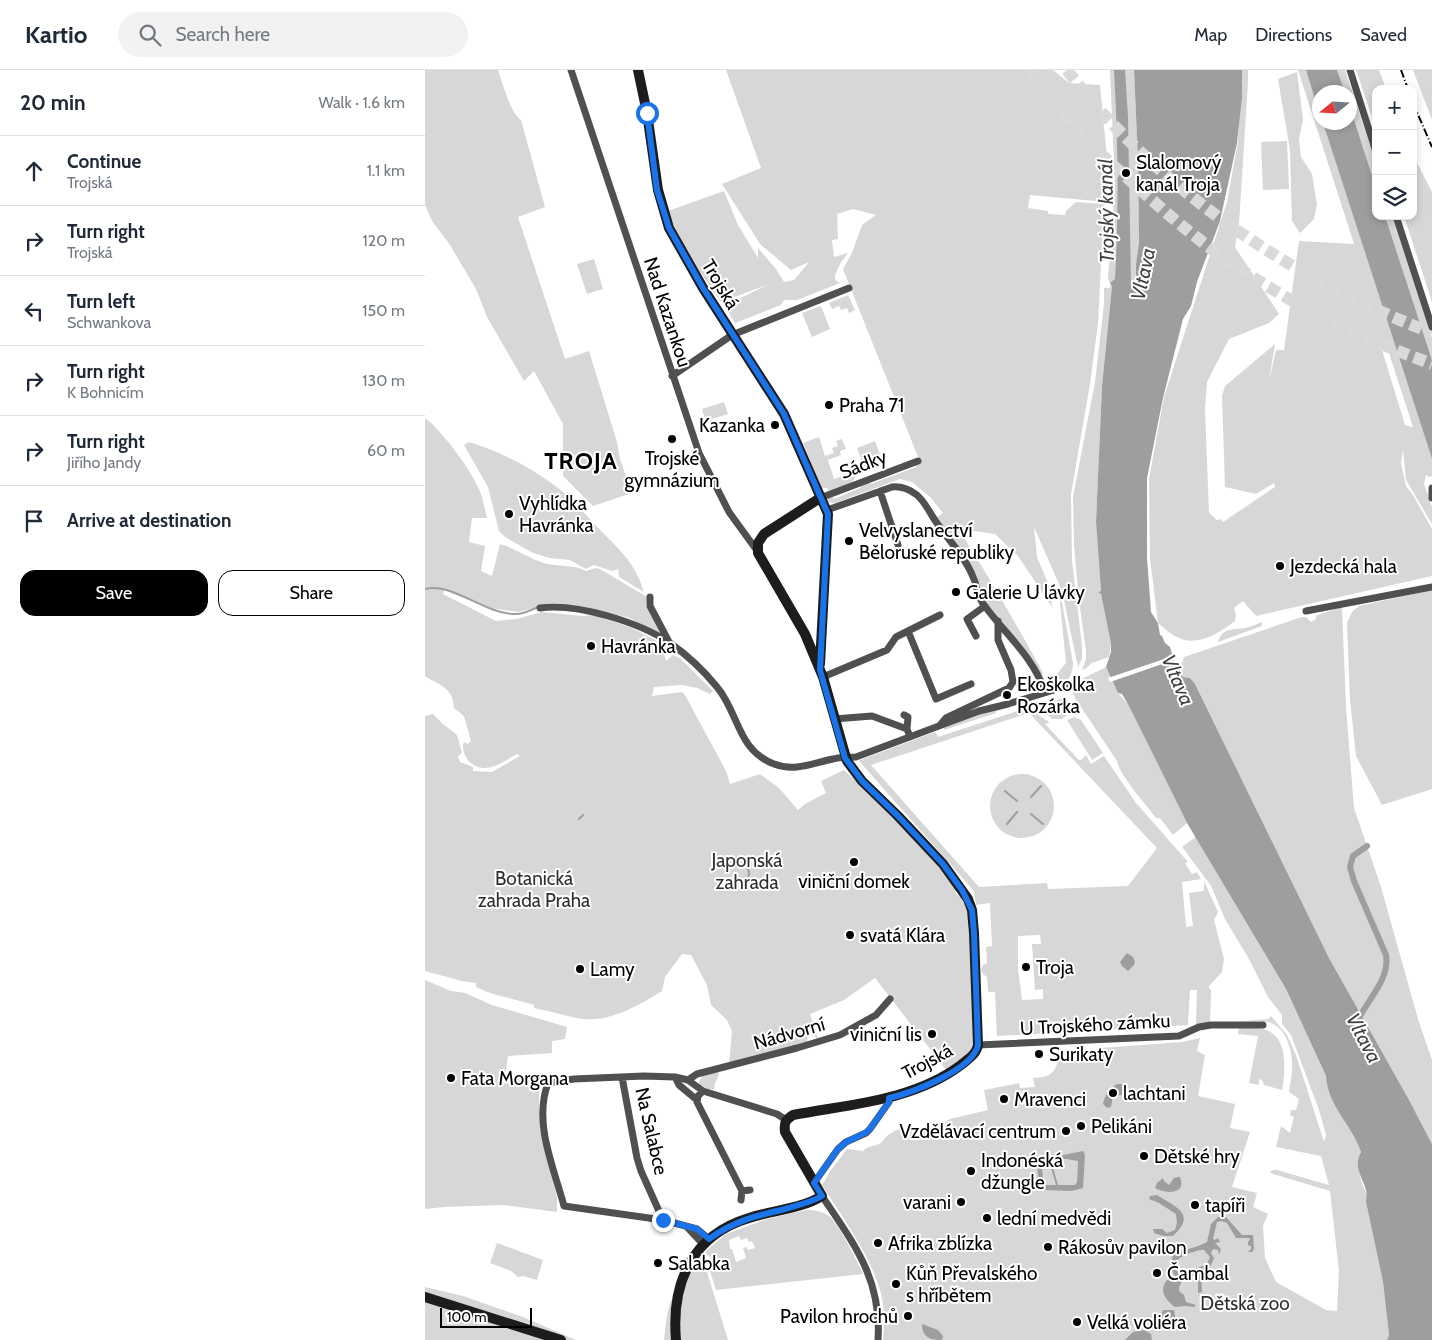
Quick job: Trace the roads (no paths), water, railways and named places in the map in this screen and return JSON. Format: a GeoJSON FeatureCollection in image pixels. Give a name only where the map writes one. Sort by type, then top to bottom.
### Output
{"type":"FeatureCollection","features":[{"type":"Feature","properties":{"kind":"street","name":"Nad Kazankou"},"geometry":{"type":"LineString","coordinates":[[571,70],[699,453],[711,481],[729,512],[758,553]]}},
{"type":"Feature","properties":{"kind":"street","name":"Trojská"},"geometry":{"type":"LineString","coordinates":[[638,70],[657,190],[669,228],[703,288],[784,414],[827,510],[829,523],[822,634],[822,673]]}},
{"type":"Feature","properties":{"kind":"street"},"geometry":{"type":"LineString","coordinates":[[1349,70],[1372,140]]}},
{"type":"Feature","properties":{"kind":"street"},"geometry":{"type":"LineString","coordinates":[[1397,220],[1432,327]]}},
{"type":"Feature","properties":{"kind":"street"},"geometry":{"type":"LineString","coordinates":[[672,376],[732,334],[849,288]]}},
{"type":"Feature","properties":{"kind":"street","name":"Sádky"},"geometry":{"type":"LineString","coordinates":[[820,498],[918,460]]}},
{"type":"Feature","properties":{"kind":"street"},"geometry":{"type":"LineString","coordinates":[[881,491],[901,486],[919,497],[929,509],[974,577],[978,595],[1029,659],[1042,682],[1045,692]]}},
{"type":"Feature","properties":{"kind":"street"},"geometry":{"type":"LineString","coordinates":[[1432,488],[1432,498]]}},
{"type":"Feature","properties":{"kind":"street","name":"Sádky"},"geometry":{"type":"LineString","coordinates":[[827,510],[881,491],[898,544]]}},
{"type":"Feature","properties":{"kind":"street"},"geometry":{"type":"LineString","coordinates":[[758,553],[758,543],[764,534],[820,498]]}},
{"type":"Feature","properties":{"kind":"street","name":"Trojská"},"geometry":{"type":"LineString","coordinates":[[758,553],[805,634],[822,673],[845,758],[862,781],[943,864],[968,899],[972,910],[974,933],[978,1045],[977,1050],[970,1058],[949,1074],[918,1089],[889,1098],[793,1115],[786,1120]]}},
{"type":"Feature","properties":{"kind":"street"},"geometry":{"type":"LineString","coordinates":[[1306,611],[1432,587]]}},
{"type":"Feature","properties":{"kind":"street"},"geometry":{"type":"LineString","coordinates":[[650,597],[650,606],[669,642]]}},
{"type":"Feature","properties":{"kind":"street"},"geometry":{"type":"LineString","coordinates":[[976,636],[967,619],[985,606]]}},
{"type":"Feature","properties":{"kind":"street"},"geometry":{"type":"LineString","coordinates":[[540,608],[592,612],[627,622],[669,642],[695,664],[717,687],[730,706],[739,732],[749,746],[763,759],[785,767],[798,768],[833,758],[856,758],[979,711],[1067,686]]}},
{"type":"Feature","properties":{"kind":"street"},"geometry":{"type":"LineString","coordinates":[[822,673],[887,650],[896,637],[940,615]]}},
{"type":"Feature","properties":{"kind":"street"},"geometry":{"type":"LineString","coordinates":[[938,727],[947,718],[1009,688],[1013,682],[1011,670],[999,640],[998,621]]}},
{"type":"Feature","properties":{"kind":"street"},"geometry":{"type":"LineString","coordinates":[[908,631],[936,699],[971,684]]}},
{"type":"Feature","properties":{"kind":"street"},"geometry":{"type":"LineString","coordinates":[[805,634],[814,639],[822,634]]}},
{"type":"Feature","properties":{"kind":"street"},"geometry":{"type":"LineString","coordinates":[[904,714],[908,717],[907,729],[910,737]]}},
{"type":"Feature","properties":{"kind":"street"},"geometry":{"type":"LineString","coordinates":[[834,719],[872,716],[907,729]]}},
{"type":"Feature","properties":{"kind":"street","name":"Nádvorní"},"geometry":{"type":"LineString","coordinates":[[688,1080],[697,1074],[745,1063],[840,1035],[876,1015],[889,999]]}},
{"type":"Feature","properties":{"kind":"street","name":"U Trojského zámku"},"geometry":{"type":"LineString","coordinates":[[978,1045],[1179,1036],[1199,1027],[1213,1024],[1263,1025]]}},
{"type":"Feature","properties":{"kind":"street","name":"Na Salabce"},"geometry":{"type":"LineString","coordinates":[[622,1077],[641,1171],[663,1220]]}},
{"type":"Feature","properties":{"kind":"street"},"geometry":{"type":"LineString","coordinates":[[675,1077],[679,1085],[697,1100],[742,1191],[741,1200]]}},
{"type":"Feature","properties":{"kind":"street"},"geometry":{"type":"LineString","coordinates":[[706,1241],[687,1226],[663,1220],[564,1206],[547,1145],[543,1118],[545,1092],[548,1083],[574,1079],[675,1077],[688,1080],[703,1091],[777,1114],[786,1120],[784,1124],[785,1132],[869,1273],[874,1288],[879,1317],[878,1340]]}},
{"type":"Feature","properties":{"kind":"street"},"geometry":{"type":"LineString","coordinates":[[697,1100],[703,1091]]}},
{"type":"Feature","properties":{"kind":"street"},"geometry":{"type":"LineString","coordinates":[[814,1183],[837,1150],[846,1142],[870,1129],[889,1102],[889,1098]]}},
{"type":"Feature","properties":{"kind":"street"},"geometry":{"type":"LineString","coordinates":[[742,1191],[750,1190]]}},
{"type":"Feature","properties":{"kind":"street"},"geometry":{"type":"LineString","coordinates":[[676,1340],[675,1325],[680,1285],[689,1263],[706,1241],[733,1223],[803,1204],[822,1196]]}},
{"type":"Feature","properties":{"kind":"street"},"geometry":{"type":"LineString","coordinates":[[425,1297],[561,1340]]}},
{"type":"Feature","properties":{"kind":"water","name":"Vltava"},"geometry":{"type":"Polygon","coordinates":[[[1114,70],[1125,70],[1128,117],[1131,283],[1133,288],[1136,283],[1139,244],[1134,70],[1242,70],[1242,97],[1237,143],[1220,221],[1197,282],[1191,306],[1183,319],[1163,398],[1147,478],[1147,558],[1151,612],[1158,623],[1160,635],[1170,647],[1176,668],[1183,677],[1190,678],[1195,684],[1329,958],[1432,1144],[1432,1340],[1387,1340],[1389,1335],[1383,1282],[1366,1202],[1366,1191],[1358,1167],[1361,1152],[1357,1142],[1335,1106],[1327,1087],[1326,1076],[1286,989],[1187,823],[1128,704],[1122,694],[1118,693],[1106,667],[1111,652],[1111,644],[1101,594],[1098,592],[1101,591],[1096,522],[1102,386],[1112,286],[1110,283],[1115,279],[1117,174],[1114,70]]]}},
{"type":"Feature","properties":{"kind":"water"},"geometry":{"type":"Polygon","coordinates":[[[1306,70],[1337,70],[1342,85],[1312,85],[1312,90],[1306,70]]]}},
{"type":"Feature","properties":{"kind":"water"},"geometry":{"type":"Polygon","coordinates":[[[1357,129],[1372,176],[1372,220],[1386,220],[1432,360],[1432,459],[1325,130],[1357,129]]]}},
{"type":"Feature","properties":{"kind":"water"},"geometry":{"type":"Polygon","coordinates":[[[1127,953],[1133,957],[1135,962],[1128,971],[1120,962],[1127,953]]]}},
{"type":"Feature","properties":{"kind":"water"},"geometry":{"type":"Polygon","coordinates":[[[1117,1084],[1123,1084],[1125,1092],[1122,1095],[1113,1096],[1111,1107],[1107,1108],[1103,1104],[1105,1098],[1117,1084]]]}},
{"type":"Feature","properties":{"kind":"water"},"geometry":{"type":"Polygon","coordinates":[[[1083,1151],[1085,1155],[1083,1188],[1071,1191],[1044,1190],[1041,1187],[1038,1168],[1044,1159],[1083,1151]],[[1059,1159],[1051,1161],[1058,1185],[1075,1185],[1077,1182],[1078,1161],[1059,1159]],[[1049,1161],[1042,1166],[1043,1180],[1046,1185],[1056,1185],[1049,1161]]]}},
{"type":"Feature","properties":{"kind":"water"},"geometry":{"type":"Polygon","coordinates":[[[1180,1177],[1180,1187],[1174,1192],[1155,1188],[1157,1183],[1163,1178],[1169,1185],[1174,1178],[1180,1177]]]}},
{"type":"Feature","properties":{"kind":"water"},"geometry":{"type":"Polygon","coordinates":[[[1157,1195],[1177,1207],[1183,1217],[1180,1228],[1173,1236],[1154,1233],[1153,1229],[1162,1229],[1167,1233],[1175,1230],[1177,1223],[1176,1214],[1149,1199],[1150,1196],[1157,1195]]]}},
{"type":"Feature","properties":{"kind":"water"},"geometry":{"type":"Polygon","coordinates":[[[1218,1217],[1226,1217],[1242,1235],[1253,1235],[1254,1249],[1252,1252],[1248,1252],[1251,1249],[1251,1246],[1248,1245],[1249,1238],[1236,1238],[1227,1223],[1217,1222],[1213,1239],[1218,1238],[1220,1242],[1215,1243],[1221,1249],[1219,1255],[1218,1250],[1213,1249],[1211,1253],[1214,1258],[1211,1265],[1201,1273],[1202,1292],[1198,1293],[1198,1283],[1195,1275],[1184,1280],[1179,1287],[1179,1291],[1184,1295],[1186,1302],[1196,1305],[1194,1307],[1175,1307],[1163,1292],[1164,1284],[1167,1280],[1173,1281],[1175,1276],[1171,1266],[1173,1255],[1207,1242],[1211,1224],[1218,1217]],[[1204,1250],[1189,1253],[1177,1260],[1174,1263],[1178,1273],[1207,1264],[1210,1257],[1204,1250]]]}},
{"type":"Feature","properties":{"kind":"water"},"geometry":{"type":"Polygon","coordinates":[[[1163,1310],[1174,1310],[1176,1321],[1169,1327],[1165,1325],[1162,1329],[1157,1325],[1157,1321],[1163,1310]]]}},
{"type":"Feature","properties":{"kind":"water"},"geometry":{"type":"Polygon","coordinates":[[[922,1324],[938,1330],[943,1336],[942,1340],[925,1335],[922,1324]]]}},
{"type":"Feature","properties":{"kind":"water"},"geometry":{"type":"Polygon","coordinates":[[[1144,1330],[1151,1334],[1152,1340],[1125,1340],[1133,1332],[1144,1330]]]}},
{"type":"Feature","properties":{"kind":"waterway"},"geometry":{"type":"LineString","coordinates":[[425,589],[447,590],[493,610],[505,613],[520,614],[539,607]]}},
{"type":"Feature","properties":{"kind":"waterway"},"geometry":{"type":"LineString","coordinates":[[1031,797],[1041,786]]}},
{"type":"Feature","properties":{"kind":"waterway"},"geometry":{"type":"LineString","coordinates":[[1005,791],[1017,801]]}},
{"type":"Feature","properties":{"kind":"waterway"},"geometry":{"type":"LineString","coordinates":[[1007,824],[1017,812]]}},
{"type":"Feature","properties":{"kind":"waterway"},"geometry":{"type":"LineString","coordinates":[[1031,814],[1043,824]]}},
{"type":"Feature","properties":{"kind":"waterway"},"geometry":{"type":"LineString","coordinates":[[579,819],[583,815]]}},
{"type":"Feature","properties":{"kind":"waterway","name":"Vltava"},"geometry":{"type":"LineString","coordinates":[[1358,1020],[1382,981],[1386,964],[1386,955],[1354,881],[1350,867],[1353,856],[1367,846]]}},
{"type":"Feature","properties":{"kind":"waterway"},"geometry":{"type":"LineString","coordinates":[[747,866],[749,872],[748,881]]}},
{"type":"Feature","properties":{"kind":"tunnel"},"geometry":{"type":"LineString","coordinates":[[1030,70],[1096,150],[1163,210],[1217,253],[1267,286],[1320,316],[1432,364]]}},
{"type":"Feature","properties":{"kind":"tunnel"},"geometry":{"type":"LineString","coordinates":[[1067,70],[1103,114],[1143,154],[1186,192],[1231,226],[1279,258],[1329,286],[1380,311],[1432,333]]}},
{"type":"Feature","properties":{"kind":"railway"},"geometry":{"type":"LineString","coordinates":[[1401,70],[1407,85]]}},
{"type":"Feature","properties":{"kind":"railway"},"geometry":{"type":"LineString","coordinates":[[1417,112],[1432,147]]}},
{"type":"Feature","properties":{"kind":"place","name":"Slalomový kanál Troja"},"geometry":{"type":"Point","coordinates":[1126,173]}},
{"type":"Feature","properties":{"kind":"place","name":"Praha 71"},"geometry":{"type":"Point","coordinates":[829,405]}},
{"type":"Feature","properties":{"kind":"place","name":"Kazanka"},"geometry":{"type":"Point","coordinates":[775,425]}},
{"type":"Feature","properties":{"kind":"place","name":"Trojské gymnázium"},"geometry":{"type":"Point","coordinates":[672,439]}},
{"type":"Feature","properties":{"kind":"place","name":"Vyhlídka Havránka"},"geometry":{"type":"Point","coordinates":[509,514]}},
{"type":"Feature","properties":{"kind":"place","name":"Velvyslanectví Běloruské republiky"},"geometry":{"type":"Point","coordinates":[849,541]}},
{"type":"Feature","properties":{"kind":"place","name":"Jezdecká hala"},"geometry":{"type":"Point","coordinates":[1280,566]}},
{"type":"Feature","properties":{"kind":"place","name":"Galerie U lávky"},"geometry":{"type":"Point","coordinates":[956,592]}},
{"type":"Feature","properties":{"kind":"place","name":"Havránka"},"geometry":{"type":"Point","coordinates":[591,646]}},
{"type":"Feature","properties":{"kind":"place","name":"Ekoškolka Rozárka"},"geometry":{"type":"Point","coordinates":[1007,695]}},
{"type":"Feature","properties":{"kind":"place","name":"viniční domek"},"geometry":{"type":"Point","coordinates":[854,862]}},
{"type":"Feature","properties":{"kind":"place","name":"svatá Klára"},"geometry":{"type":"Point","coordinates":[850,935]}},
{"type":"Feature","properties":{"kind":"place","name":"Troja"},"geometry":{"type":"Point","coordinates":[1026,967]}},
{"type":"Feature","properties":{"kind":"place","name":"Lamy"},"geometry":{"type":"Point","coordinates":[580,969]}},
{"type":"Feature","properties":{"kind":"place","name":"viniční lis"},"geometry":{"type":"Point","coordinates":[932,1034]}},
{"type":"Feature","properties":{"kind":"place","name":"Surikaty"},"geometry":{"type":"Point","coordinates":[1039,1054]}},
{"type":"Feature","properties":{"kind":"place","name":"Fata Morgana"},"geometry":{"type":"Point","coordinates":[451,1078]}},
{"type":"Feature","properties":{"kind":"place","name":"lachtani"},"geometry":{"type":"Point","coordinates":[1113,1093]}},
{"type":"Feature","properties":{"kind":"place","name":"Mravenci"},"geometry":{"type":"Point","coordinates":[1004,1099]}},
{"type":"Feature","properties":{"kind":"place","name":"Pelikáni"},"geometry":{"type":"Point","coordinates":[1081,1126]}},
{"type":"Feature","properties":{"kind":"place","name":"Vzdělávací centrum"},"geometry":{"type":"Point","coordinates":[1066,1131]}},
{"type":"Feature","properties":{"kind":"place","name":"Dětské hry"},"geometry":{"type":"Point","coordinates":[1144,1156]}},
{"type":"Feature","properties":{"kind":"place","name":"Indonéská džungle"},"geometry":{"type":"Point","coordinates":[971,1171]}},
{"type":"Feature","properties":{"kind":"place","name":"varani"},"geometry":{"type":"Point","coordinates":[961,1202]}},
{"type":"Feature","properties":{"kind":"place","name":"tapíři"},"geometry":{"type":"Point","coordinates":[1195,1205]}},
{"type":"Feature","properties":{"kind":"place","name":"lední medvědi"},"geometry":{"type":"Point","coordinates":[987,1218]}},
{"type":"Feature","properties":{"kind":"place","name":"Afrika zblízka"},"geometry":{"type":"Point","coordinates":[878,1243]}},
{"type":"Feature","properties":{"kind":"place","name":"Rákosův pavilon"},"geometry":{"type":"Point","coordinates":[1048,1247]}},
{"type":"Feature","properties":{"kind":"place","name":"Salabka"},"geometry":{"type":"Point","coordinates":[658,1263]}},
{"type":"Feature","properties":{"kind":"place","name":"Čambal"},"geometry":{"type":"Point","coordinates":[1157,1273]}},
{"type":"Feature","properties":{"kind":"place","name":"Kůň Převalského s hříbětem"},"geometry":{"type":"Point","coordinates":[896,1284]}},
{"type":"Feature","properties":{"kind":"place","name":"Pavilon hrochů"},"geometry":{"type":"Point","coordinates":[908,1316]}},
{"type":"Feature","properties":{"kind":"place","name":"Velká voliéra"},"geometry":{"type":"Point","coordinates":[1077,1322]}},
{"type":"Feature","properties":{"kind":"district","name":"TROJA"},"geometry":{"type":"Point","coordinates":[581,461]}},
{"type":"Feature","properties":{"kind":"water label","name":"Trojský kanál"},"geometry":{"type":"Point","coordinates":[1106,211]}},
{"type":"Feature","properties":{"kind":"park label","name":"Japonská zahrada"},"geometry":{"type":"Point","coordinates":[747,871]}},
{"type":"Feature","properties":{"kind":"park label","name":"Botanická zahrada Praha"},"geometry":{"type":"Point","coordinates":[534,889]}},
{"type":"Feature","properties":{"kind":"park label","name":"Dětská zoo"},"geometry":{"type":"Point","coordinates":[1245,1303]}}]}
